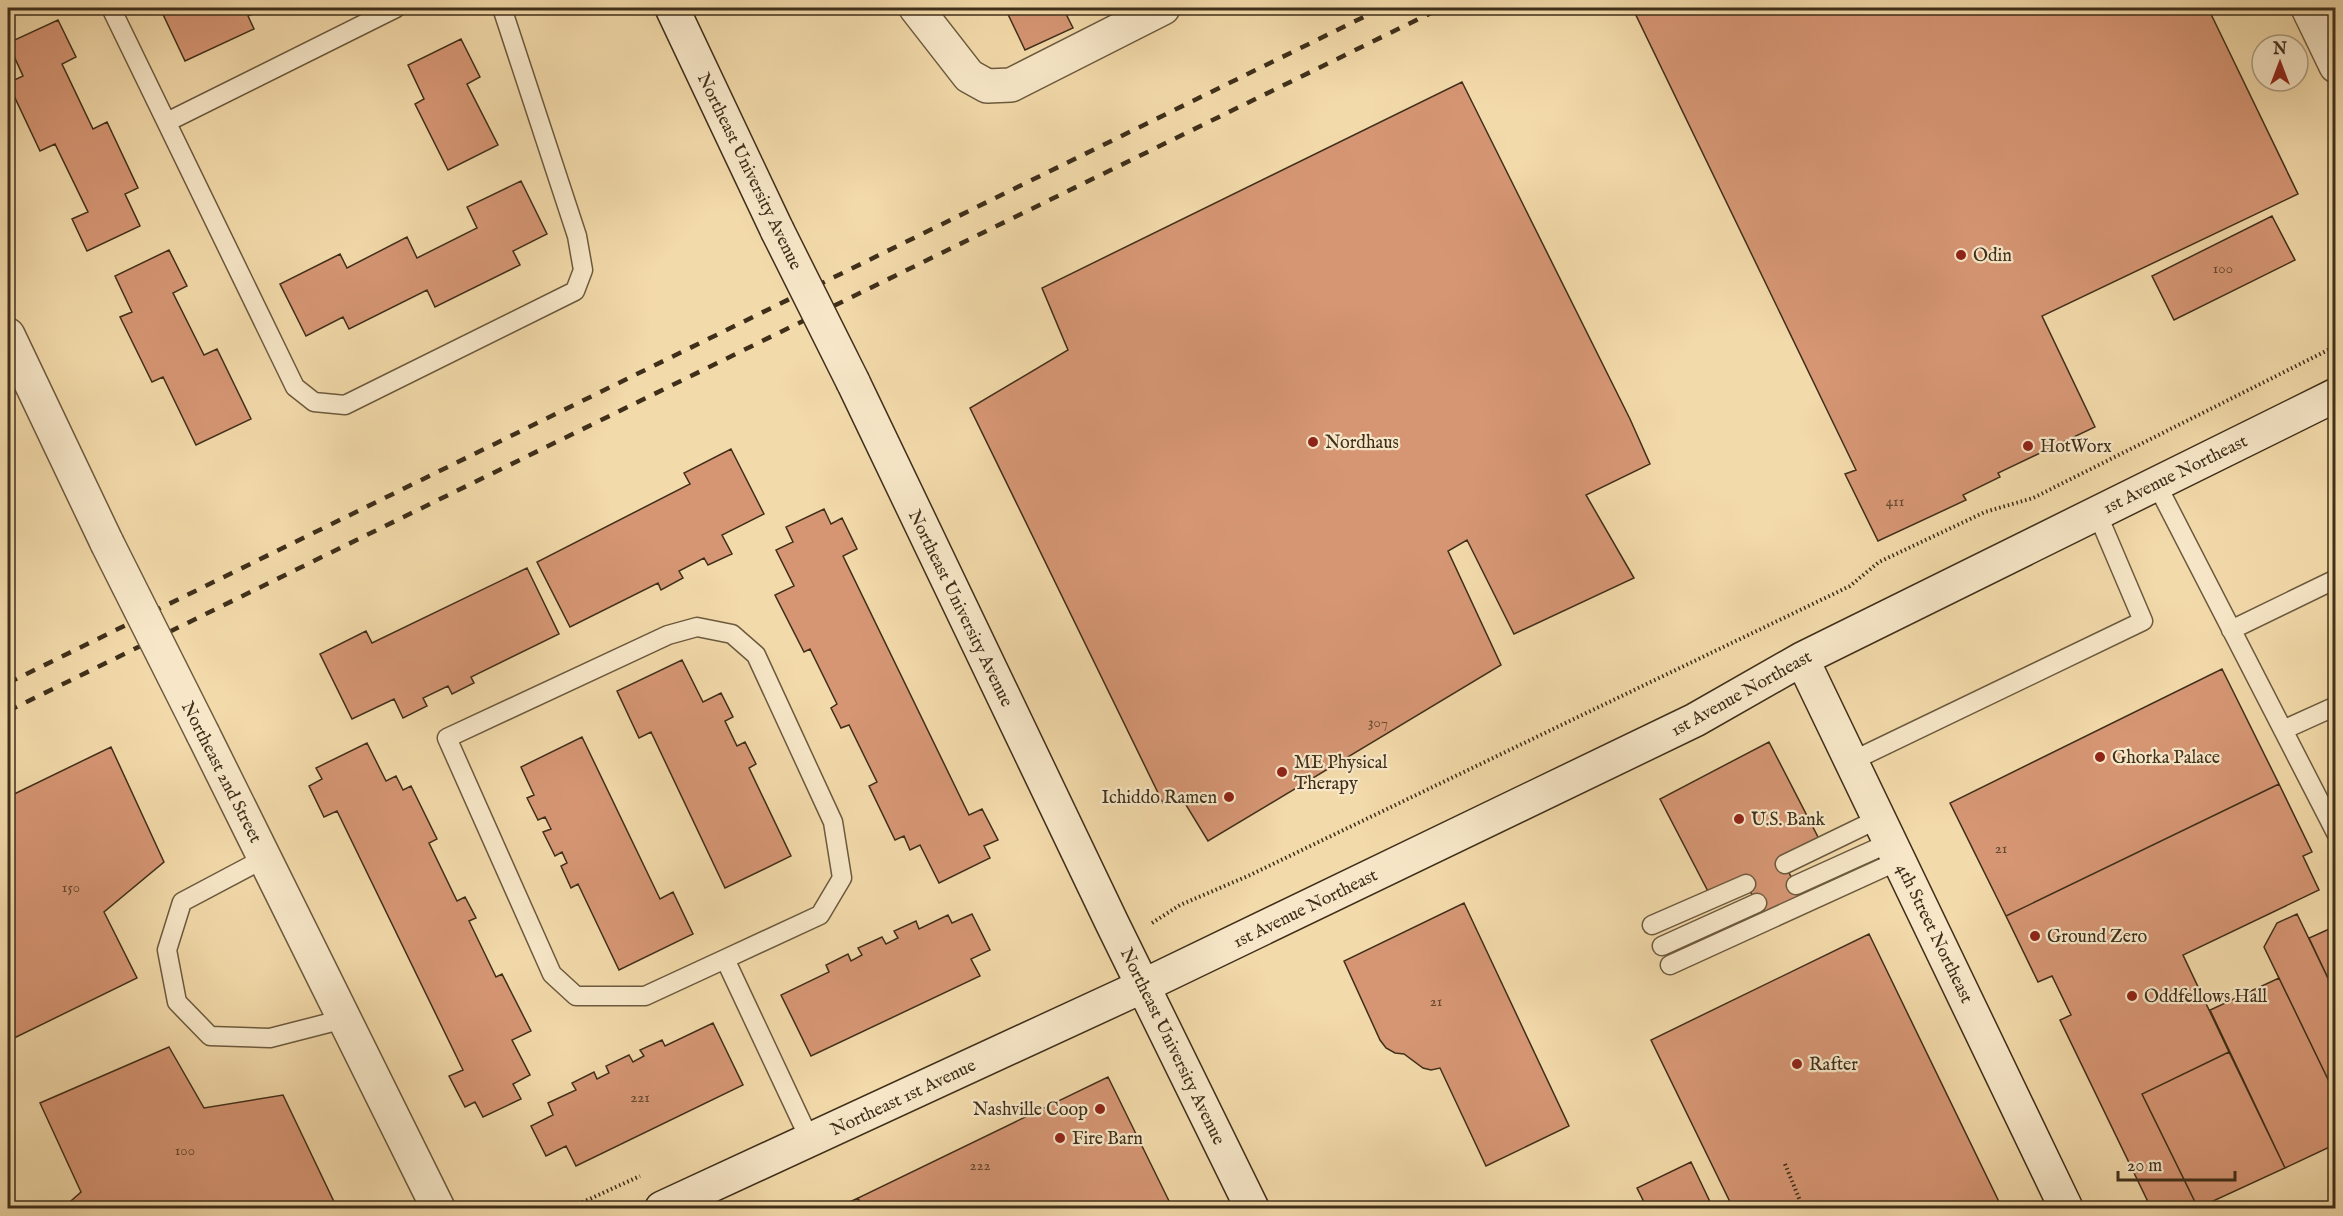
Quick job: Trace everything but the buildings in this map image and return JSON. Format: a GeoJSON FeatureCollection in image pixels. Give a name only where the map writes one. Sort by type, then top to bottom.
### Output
{"type":"FeatureCollection","features":[{"type":"Feature","properties":{"kind":"main road","name":"Northeast University Avenue"},"geometry":{"type":"LineString","coordinates":[[672,8],[777,230],[853,382],[1107,913],[1124,942],[1143,986],[1252,1209]]}},
{"type":"Feature","properties":{"kind":"main road"},"geometry":{"type":"LineString","coordinates":[[916,8],[969,76],[987,86],[1011,86],[1163,8]]}},
{"type":"Feature","properties":{"kind":"main road"},"geometry":{"type":"LineString","coordinates":[[2308,8],[2335,62]]}},
{"type":"Feature","properties":{"kind":"main road","name":"Northeast 2nd Street"},"geometry":{"type":"LineString","coordinates":[[8,335],[107,543],[438,1209]]}},
{"type":"Feature","properties":{"kind":"main road","name":"1st Avenue Northeast"},"geometry":{"type":"LineString","coordinates":[[1143,986],[1695,720],[1802,659],[2336,396]]}},
{"type":"Feature","properties":{"kind":"main road","name":"4th Street Northeast"},"geometry":{"type":"LineString","coordinates":[[1802,659],[2066,1209]]}},
{"type":"Feature","properties":{"kind":"main road","name":"Northeast 1st Avenue"},"geometry":{"type":"LineString","coordinates":[[662,1209],[1143,986]]}},
{"type":"Feature","properties":{"kind":"lane"},"geometry":{"type":"LineString","coordinates":[[111,8],[295,387],[314,402],[345,405],[575,291],[584,270],[577,236],[502,8]]}},
{"type":"Feature","properties":{"kind":"lane"},"geometry":{"type":"LineString","coordinates":[[167,122],[396,8]]}},
{"type":"Feature","properties":{"kind":"lane"},"geometry":{"type":"LineString","coordinates":[[2156,483],[2336,833]]}},
{"type":"Feature","properties":{"kind":"lane"},"geometry":{"type":"LineString","coordinates":[[1852,761],[2143,621],[2097,513]]}},
{"type":"Feature","properties":{"kind":"lane"},"geometry":{"type":"LineString","coordinates":[[2231,630],[2336,579]]}},
{"type":"Feature","properties":{"kind":"lane"},"geometry":{"type":"LineString","coordinates":[[697,627],[732,634],[756,655],[833,822],[842,878],[820,915],[725,959],[645,996],[576,996],[552,974],[447,738],[668,635],[697,627]]}},
{"type":"Feature","properties":{"kind":"lane"},"geometry":{"type":"LineString","coordinates":[[2283,730],[2336,706]]}},
{"type":"Feature","properties":{"kind":"lane"},"geometry":{"type":"LineString","coordinates":[[1785,864],[1890,840]]}},
{"type":"Feature","properties":{"kind":"lane"},"geometry":{"type":"LineString","coordinates":[[1796,885],[1890,840]]}},
{"type":"Feature","properties":{"kind":"lane"},"geometry":{"type":"LineString","coordinates":[[1670,964],[1890,840]]}},
{"type":"Feature","properties":{"kind":"lane"},"geometry":{"type":"LineString","coordinates":[[265,858],[182,902],[166,950],[177,1002],[210,1036],[270,1038],[344,1019]]}},
{"type":"Feature","properties":{"kind":"lane"},"geometry":{"type":"LineString","coordinates":[[1652,925],[1746,884]]}},
{"type":"Feature","properties":{"kind":"lane"},"geometry":{"type":"LineString","coordinates":[[1662,946],[1756,903]]}},
{"type":"Feature","properties":{"kind":"lane"},"geometry":{"type":"LineString","coordinates":[[725,959],[810,1140]]}},
{"type":"Feature","properties":{"kind":"path"},"geometry":{"type":"LineString","coordinates":[[1124,942],[1180,904],[1248,876],[1850,586],[1890,556],[1985,512],[2033,498],[2336,346]]}},
{"type":"Feature","properties":{"kind":"path"},"geometry":{"type":"LineString","coordinates":[[1785,1164],[1803,1209]]}},
{"type":"Feature","properties":{"kind":"path"},"geometry":{"type":"LineString","coordinates":[[570,1209],[644,1174]]}},
{"type":"Feature","properties":{"kind":"railway"},"geometry":{"type":"LineString","coordinates":[[8,683],[1382,8]]}},
{"type":"Feature","properties":{"kind":"railway"},"geometry":{"type":"LineString","coordinates":[[8,711],[1441,8]]}},
{"type":"Feature","properties":{"kind":"place","name":"Odin"},"geometry":{"type":"Point","coordinates":[1961,255]}},
{"type":"Feature","properties":{"kind":"place","name":"Nordhaus"},"geometry":{"type":"Point","coordinates":[1313,442]}},
{"type":"Feature","properties":{"kind":"place","name":"HotWorx"},"geometry":{"type":"Point","coordinates":[2028,446]}},
{"type":"Feature","properties":{"kind":"place","name":"Ghorka Palace"},"geometry":{"type":"Point","coordinates":[2100,757]}},
{"type":"Feature","properties":{"kind":"place","name":"ME Physical Therapy"},"geometry":{"type":"Point","coordinates":[1282,772]}},
{"type":"Feature","properties":{"kind":"place","name":"Ichiddo Ramen"},"geometry":{"type":"Point","coordinates":[1229,797]}},
{"type":"Feature","properties":{"kind":"place","name":"U.S. Bank"},"geometry":{"type":"Point","coordinates":[1739,819]}},
{"type":"Feature","properties":{"kind":"place","name":"Ground Zero"},"geometry":{"type":"Point","coordinates":[2035,936]}},
{"type":"Feature","properties":{"kind":"place","name":"Oddfellows Hall"},"geometry":{"type":"Point","coordinates":[2132,996]}},
{"type":"Feature","properties":{"kind":"place","name":"Rafter"},"geometry":{"type":"Point","coordinates":[1797,1064]}},
{"type":"Feature","properties":{"kind":"place","name":"Nashville Coop"},"geometry":{"type":"Point","coordinates":[1100,1109]}},
{"type":"Feature","properties":{"kind":"place","name":"Fire Barn"},"geometry":{"type":"Point","coordinates":[1060,1138]}}]}
